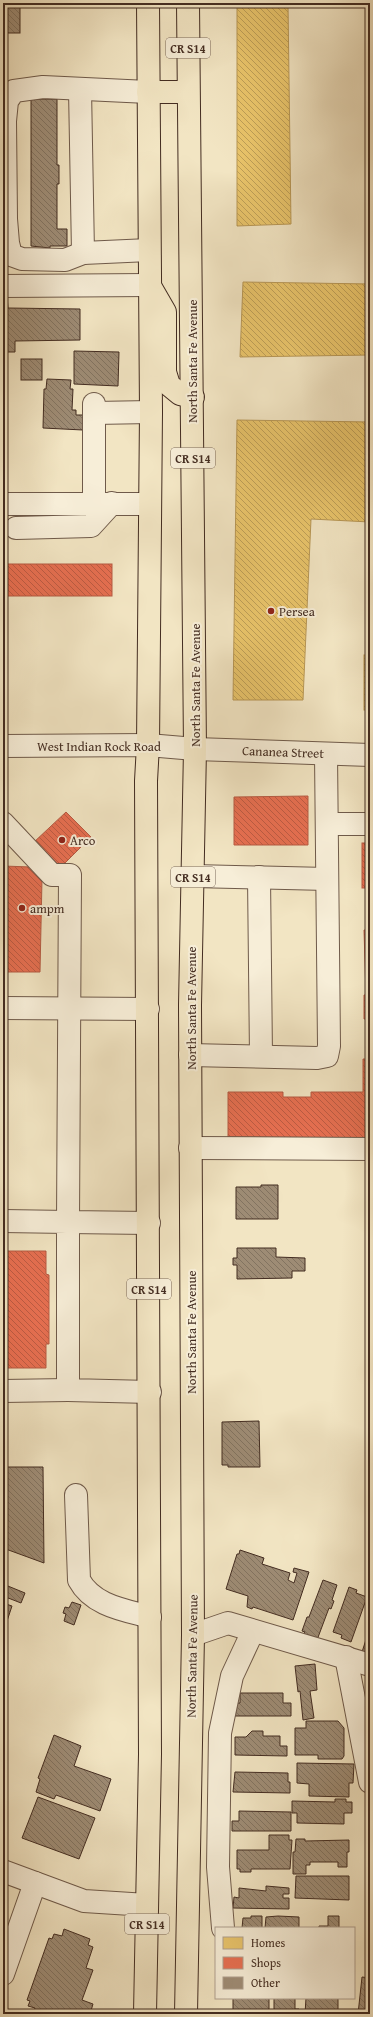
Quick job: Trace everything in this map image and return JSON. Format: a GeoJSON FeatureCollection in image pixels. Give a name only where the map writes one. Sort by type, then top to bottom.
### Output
{"type":"FeatureCollection","features":[{"type":"Feature","properties":{"kind":"main road","name":"CR S14"},"geometry":{"type":"LineString","coordinates":[[145,2014],[150,1754],[150,1392],[146,781],[148,745],[151,412],[148,3]]}},
{"type":"Feature","properties":{"kind":"main road","name":"North Santa Fe Avenue"},"geometry":{"type":"LineString","coordinates":[[186,2014],[193,1635],[190,1055],[195,749],[191,167],[188,92],[188,3]]}},
{"type":"Feature","properties":{"kind":"main road"},"geometry":{"type":"LineString","coordinates":[[148,92],[188,92]]}},
{"type":"Feature","properties":{"kind":"main road"},"geometry":{"type":"LineString","coordinates":[[149,285],[165,312],[165,372],[169,385],[180,394],[193,397]]}},
{"type":"Feature","properties":{"kind":"street"},"geometry":{"type":"LineString","coordinates":[[148,92],[32,88],[14,91],[7,101],[5,121],[6,219],[8,243],[11,255],[22,259],[65,260],[83,253],[149,250]]}},
{"type":"Feature","properties":{"kind":"street"},"geometry":{"type":"LineString","coordinates":[[80,89],[83,253]]}},
{"type":"Feature","properties":{"kind":"street"},"geometry":{"type":"LineString","coordinates":[[3,286],[149,285]]}},
{"type":"Feature","properties":{"kind":"street"},"geometry":{"type":"LineString","coordinates":[[16,528],[91,526],[103,503],[94,409],[151,412]]}},
{"type":"Feature","properties":{"kind":"street"},"geometry":{"type":"LineString","coordinates":[[3,504],[150,504]]}},
{"type":"Feature","properties":{"kind":"street","name":"West Indian Rock Road"},"geometry":{"type":"LineString","coordinates":[[3,746],[148,745],[195,749]]}},
{"type":"Feature","properties":{"kind":"street","name":"Cananea Street"},"geometry":{"type":"LineString","coordinates":[[195,749],[370,755]]}},
{"type":"Feature","properties":{"kind":"street"},"geometry":{"type":"LineString","coordinates":[[190,1055],[317,1058],[327,1056],[329,1046],[326,754]]}},
{"type":"Feature","properties":{"kind":"street"},"geometry":{"type":"LineString","coordinates":[[3,823],[52,875],[70,875],[68,1390]]}},
{"type":"Feature","properties":{"kind":"street"},"geometry":{"type":"LineString","coordinates":[[327,824],[370,824]]}},
{"type":"Feature","properties":{"kind":"street"},"geometry":{"type":"LineString","coordinates":[[193,876],[327,878]]}},
{"type":"Feature","properties":{"kind":"street"},"geometry":{"type":"LineString","coordinates":[[259,877],[261,1056]]}},
{"type":"Feature","properties":{"kind":"street"},"geometry":{"type":"LineString","coordinates":[[3,1008],[148,1008]]}},
{"type":"Feature","properties":{"kind":"street"},"geometry":{"type":"LineString","coordinates":[[190,1148],[370,1150]]}},
{"type":"Feature","properties":{"kind":"street"},"geometry":{"type":"LineString","coordinates":[[3,1221],[149,1223]]}},
{"type":"Feature","properties":{"kind":"street"},"geometry":{"type":"LineString","coordinates":[[3,1391],[68,1390],[150,1392]]}},
{"type":"Feature","properties":{"kind":"street"},"geometry":{"type":"LineString","coordinates":[[76,1495],[79,1580],[85,1590],[110,1606],[150,1618]]}},
{"type":"Feature","properties":{"kind":"street"},"geometry":{"type":"LineString","coordinates":[[193,1635],[228,1623],[370,1665]]}},
{"type":"Feature","properties":{"kind":"street"},"geometry":{"type":"LineString","coordinates":[[223,1927],[218,1867],[220,1733],[232,1676],[253,1631]]}},
{"type":"Feature","properties":{"kind":"street"},"geometry":{"type":"LineString","coordinates":[[346,1657],[370,1782]]}},
{"type":"Feature","properties":{"kind":"street"},"geometry":{"type":"LineString","coordinates":[[3,1871],[84,1901],[147,1905]]}},
{"type":"Feature","properties":{"kind":"street"},"geometry":{"type":"LineString","coordinates":[[3,1974],[35,1883]]}},
{"type":"Feature","properties":{"kind":"building: Homes"},"geometry":{"type":"Polygon","coordinates":[[[288,5],[291,224],[237,226],[237,7],[288,5]]]}},
{"type":"Feature","properties":{"kind":"building: Homes"},"geometry":{"type":"Polygon","coordinates":[[[243,282],[370,284],[370,355],[240,357],[243,282]]]}},
{"type":"Feature","properties":{"kind":"building: Homes","name":"Persea"},"geometry":{"type":"Polygon","coordinates":[[[237,420],[370,422],[370,522],[311,519],[303,700],[233,700],[237,420]]]}},
{"type":"Feature","properties":{"kind":"building: Homes"},"geometry":{"type":"Polygon","coordinates":[[[364,655],[370,655],[370,710],[364,710],[364,655]]]}},
{"type":"Feature","properties":{"kind":"building: Shops"},"geometry":{"type":"Polygon","coordinates":[[[3,564],[112,564],[112,596],[3,596],[3,564]]]}},
{"type":"Feature","properties":{"kind":"building: Shops"},"geometry":{"type":"Polygon","coordinates":[[[308,796],[308,845],[234,845],[234,797],[308,796]]]}},
{"type":"Feature","properties":{"kind":"building: Shops","name":"Arco"},"geometry":{"type":"Polygon","coordinates":[[[66,812],[91,837],[59,869],[33,843],[66,812]]]}},
{"type":"Feature","properties":{"kind":"building: Shops"},"geometry":{"type":"Polygon","coordinates":[[[362,843],[370,843],[370,888],[362,888],[362,843]]]}},
{"type":"Feature","properties":{"kind":"building: Shops","name":"ampm"},"geometry":{"type":"Polygon","coordinates":[[[3,866],[31,867],[42,879],[40,972],[3,972],[3,866]]]}},
{"type":"Feature","properties":{"kind":"building: Shops"},"geometry":{"type":"Polygon","coordinates":[[[364,930],[370,930],[370,1102],[367,1102],[367,1143],[228,1143],[228,1092],[283,1092],[283,1097],[311,1097],[311,1092],[363,1092],[363,1059],[366,1059],[366,1054],[368,1054],[366,1034],[369,1034],[369,1022],[366,1022],[366,1019],[364,1019],[364,995],[366,995],[364,930]]]}},
{"type":"Feature","properties":{"kind":"building: Shops"},"geometry":{"type":"Polygon","coordinates":[[[3,1251],[46,1251],[46,1274],[49,1275],[49,1344],[46,1344],[46,1368],[3,1368],[3,1251]]]}},
{"type":"Feature","properties":{"kind":"building: Other"},"geometry":{"type":"Polygon","coordinates":[[[3,3],[20,3],[20,33],[3,33],[3,3]]]}},
{"type":"Feature","properties":{"kind":"building: Other"},"geometry":{"type":"Polygon","coordinates":[[[31,99],[57,99],[57,165],[59,165],[59,184],[57,184],[57,229],[67,229],[67,246],[50,246],[50,248],[31,246],[31,99]]]}},
{"type":"Feature","properties":{"kind":"building: Other"},"geometry":{"type":"Polygon","coordinates":[[[3,296],[7,296],[8,308],[80,309],[80,340],[15,341],[15,352],[3,352],[3,296]]]}},
{"type":"Feature","properties":{"kind":"building: Other"},"geometry":{"type":"Polygon","coordinates":[[[74,351],[119,352],[118,386],[74,384],[74,351]]]}},
{"type":"Feature","properties":{"kind":"building: Other"},"geometry":{"type":"Polygon","coordinates":[[[21,359],[42,359],[42,380],[21,380],[21,359]]]}},
{"type":"Feature","properties":{"kind":"building: Other"},"geometry":{"type":"Polygon","coordinates":[[[47,379],[71,380],[70,389],[73,389],[72,410],[76,410],[76,415],[83,415],[83,430],[43,428],[44,389],[46,389],[47,379]]]}},
{"type":"Feature","properties":{"kind":"building: Other"},"geometry":{"type":"Polygon","coordinates":[[[261,1185],[278,1185],[278,1219],[236,1219],[236,1187],[261,1187],[261,1185]]]}},
{"type":"Feature","properties":{"kind":"building: Other"},"geometry":{"type":"Polygon","coordinates":[[[237,1248],[276,1248],[276,1257],[305,1258],[305,1271],[292,1271],[292,1278],[237,1279],[237,1265],[233,1265],[233,1258],[237,1258],[237,1248]]]}},
{"type":"Feature","properties":{"kind":"building: Other"},"geometry":{"type":"Polygon","coordinates":[[[259,1421],[260,1467],[228,1467],[228,1465],[222,1465],[222,1422],[259,1421]]]}},
{"type":"Feature","properties":{"kind":"building: Other"},"geometry":{"type":"Polygon","coordinates":[[[3,1467],[43,1467],[44,1563],[3,1548],[3,1467]]]}},
{"type":"Feature","properties":{"kind":"building: Other"},"geometry":{"type":"Polygon","coordinates":[[[240,1550],[264,1558],[262,1564],[290,1573],[288,1580],[294,1583],[297,1573],[293,1572],[294,1568],[309,1572],[293,1620],[253,1607],[252,1609],[247,1607],[248,1596],[226,1589],[237,1554],[239,1554],[240,1550]]]}},
{"type":"Feature","properties":{"kind":"building: Other"},"geometry":{"type":"Polygon","coordinates":[[[323,1580],[337,1585],[332,1600],[334,1601],[331,1609],[329,1608],[317,1640],[303,1635],[305,1632],[302,1631],[323,1580]]]}},
{"type":"Feature","properties":{"kind":"building: Other"},"geometry":{"type":"Polygon","coordinates":[[[3,1584],[25,1593],[21,1603],[3,1596],[3,1584]]]}},
{"type":"Feature","properties":{"kind":"building: Other"},"geometry":{"type":"Polygon","coordinates":[[[349,1587],[357,1590],[356,1593],[367,1597],[351,1642],[341,1638],[342,1635],[333,1632],[349,1587]]]}},
{"type":"Feature","properties":{"kind":"building: Other"},"geometry":{"type":"Polygon","coordinates":[[[72,1602],[81,1605],[74,1625],[64,1621],[66,1614],[63,1613],[65,1607],[69,1608],[72,1602]]]}},
{"type":"Feature","properties":{"kind":"building: Other"},"geometry":{"type":"Polygon","coordinates":[[[3,1603],[12,1606],[3,1633],[3,1603]]]}},
{"type":"Feature","properties":{"kind":"building: Other"},"geometry":{"type":"Polygon","coordinates":[[[370,1627],[370,1655],[362,1652],[370,1627]]]}},
{"type":"Feature","properties":{"kind":"building: Other"},"geometry":{"type":"Polygon","coordinates":[[[3,1634],[7,1635],[3,1647],[3,1634]]]}},
{"type":"Feature","properties":{"kind":"building: Other"},"geometry":{"type":"Polygon","coordinates":[[[315,1664],[317,1690],[310,1691],[314,1718],[303,1720],[300,1691],[298,1692],[295,1666],[315,1664]]]}},
{"type":"Feature","properties":{"kind":"building: Other"},"geometry":{"type":"Polygon","coordinates":[[[240,1693],[283,1693],[283,1703],[291,1703],[291,1716],[235,1716],[235,1703],[240,1703],[240,1693]]]}},
{"type":"Feature","properties":{"kind":"building: Other"},"geometry":{"type":"Polygon","coordinates":[[[306,1721],[338,1721],[344,1728],[344,1756],[342,1759],[318,1759],[318,1755],[295,1755],[295,1728],[306,1728],[306,1721]]]}},
{"type":"Feature","properties":{"kind":"building: Other"},"geometry":{"type":"Polygon","coordinates":[[[252,1731],[263,1731],[263,1736],[280,1736],[280,1746],[287,1746],[287,1756],[235,1755],[235,1737],[246,1737],[252,1731]]]}},
{"type":"Feature","properties":{"kind":"building: Other"},"geometry":{"type":"Polygon","coordinates":[[[54,1735],[81,1746],[74,1766],[111,1779],[100,1811],[56,1795],[54,1799],[36,1792],[40,1779],[38,1778],[54,1735]]]}},
{"type":"Feature","properties":{"kind":"building: Other"},"geometry":{"type":"Polygon","coordinates":[[[297,1763],[354,1764],[353,1783],[349,1783],[349,1797],[309,1796],[309,1784],[297,1783],[297,1763]]]}},
{"type":"Feature","properties":{"kind":"building: Other"},"geometry":{"type":"Polygon","coordinates":[[[235,1772],[288,1773],[290,1793],[233,1792],[235,1772]]]}},
{"type":"Feature","properties":{"kind":"building: Other"},"geometry":{"type":"Polygon","coordinates":[[[38,1797],[95,1818],[79,1859],[22,1838],[38,1797]]]}},
{"type":"Feature","properties":{"kind":"building: Other"},"geometry":{"type":"Polygon","coordinates":[[[335,1799],[346,1799],[346,1802],[352,1802],[352,1813],[344,1813],[344,1824],[297,1823],[297,1813],[292,1813],[292,1801],[335,1802],[335,1799]]]}},
{"type":"Feature","properties":{"kind":"building: Other"},"geometry":{"type":"Polygon","coordinates":[[[239,1811],[291,1812],[291,1831],[232,1831],[232,1821],[239,1821],[239,1811]]]}},
{"type":"Feature","properties":{"kind":"building: Other"},"geometry":{"type":"Polygon","coordinates":[[[269,1835],[289,1835],[289,1840],[292,1840],[290,1869],[251,1869],[251,1872],[240,1872],[240,1869],[237,1869],[237,1850],[269,1850],[269,1835]]]}},
{"type":"Feature","properties":{"kind":"building: Other"},"geometry":{"type":"Polygon","coordinates":[[[296,1839],[305,1839],[305,1841],[349,1840],[347,1867],[338,1867],[338,1862],[310,1862],[310,1865],[306,1865],[306,1874],[293,1874],[293,1852],[295,1852],[296,1839]]]}},
{"type":"Feature","properties":{"kind":"building: Other"},"geometry":{"type":"Polygon","coordinates":[[[296,1876],[349,1876],[349,1900],[295,1898],[296,1876]]]}},
{"type":"Feature","properties":{"kind":"building: Other"},"geometry":{"type":"Polygon","coordinates":[[[266,1886],[289,1888],[289,1894],[283,1894],[283,1898],[289,1898],[289,1909],[233,1908],[234,1897],[239,1898],[239,1888],[266,1891],[266,1886]]]}},
{"type":"Feature","properties":{"kind":"building: Other"},"geometry":{"type":"Polygon","coordinates":[[[251,1916],[262,1916],[262,1927],[242,1927],[243,1918],[251,1918],[251,1916]]]}},
{"type":"Feature","properties":{"kind":"building: Other"},"geometry":{"type":"Polygon","coordinates":[[[328,1916],[339,1916],[339,1927],[319,1927],[328,1926],[328,1916]]]}},
{"type":"Feature","properties":{"kind":"building: Other"},"geometry":{"type":"Polygon","coordinates":[[[266,1917],[299,1917],[299,1927],[265,1927],[266,1917]]]}},
{"type":"Feature","properties":{"kind":"building: Other"},"geometry":{"type":"Polygon","coordinates":[[[64,1929],[90,1939],[88,1945],[93,1947],[86,1968],[93,1970],[82,2000],[93,2004],[90,2014],[33,2014],[35,2008],[28,2006],[30,2001],[27,2000],[49,1938],[52,1939],[54,1934],[62,1936],[64,1929]]]}},
{"type":"Feature","properties":{"kind":"building: Other"},"geometry":{"type":"Polygon","coordinates":[[[362,1977],[370,1978],[370,2014],[358,2014],[362,1977]]]}},
{"type":"Feature","properties":{"kind":"building: Other"},"geometry":{"type":"Polygon","coordinates":[[[233,1999],[269,1999],[269,2014],[233,2014],[233,1999]]]}},
{"type":"Feature","properties":{"kind":"building: Other"},"geometry":{"type":"Polygon","coordinates":[[[274,1999],[295,1999],[295,2009],[299,2009],[299,2014],[274,2014],[274,1999]]]}},
{"type":"Feature","properties":{"kind":"building: Other"},"geometry":{"type":"Polygon","coordinates":[[[306,1999],[338,1999],[338,2014],[305,2014],[306,1999]]]}},
{"type":"Feature","properties":{"kind":"place","name":"Persea"},"geometry":{"type":"Point","coordinates":[271,611]}},
{"type":"Feature","properties":{"kind":"place","name":"Arco"},"geometry":{"type":"Point","coordinates":[62,840]}},
{"type":"Feature","properties":{"kind":"place","name":"ampm"},"geometry":{"type":"Point","coordinates":[22,908]}}]}
